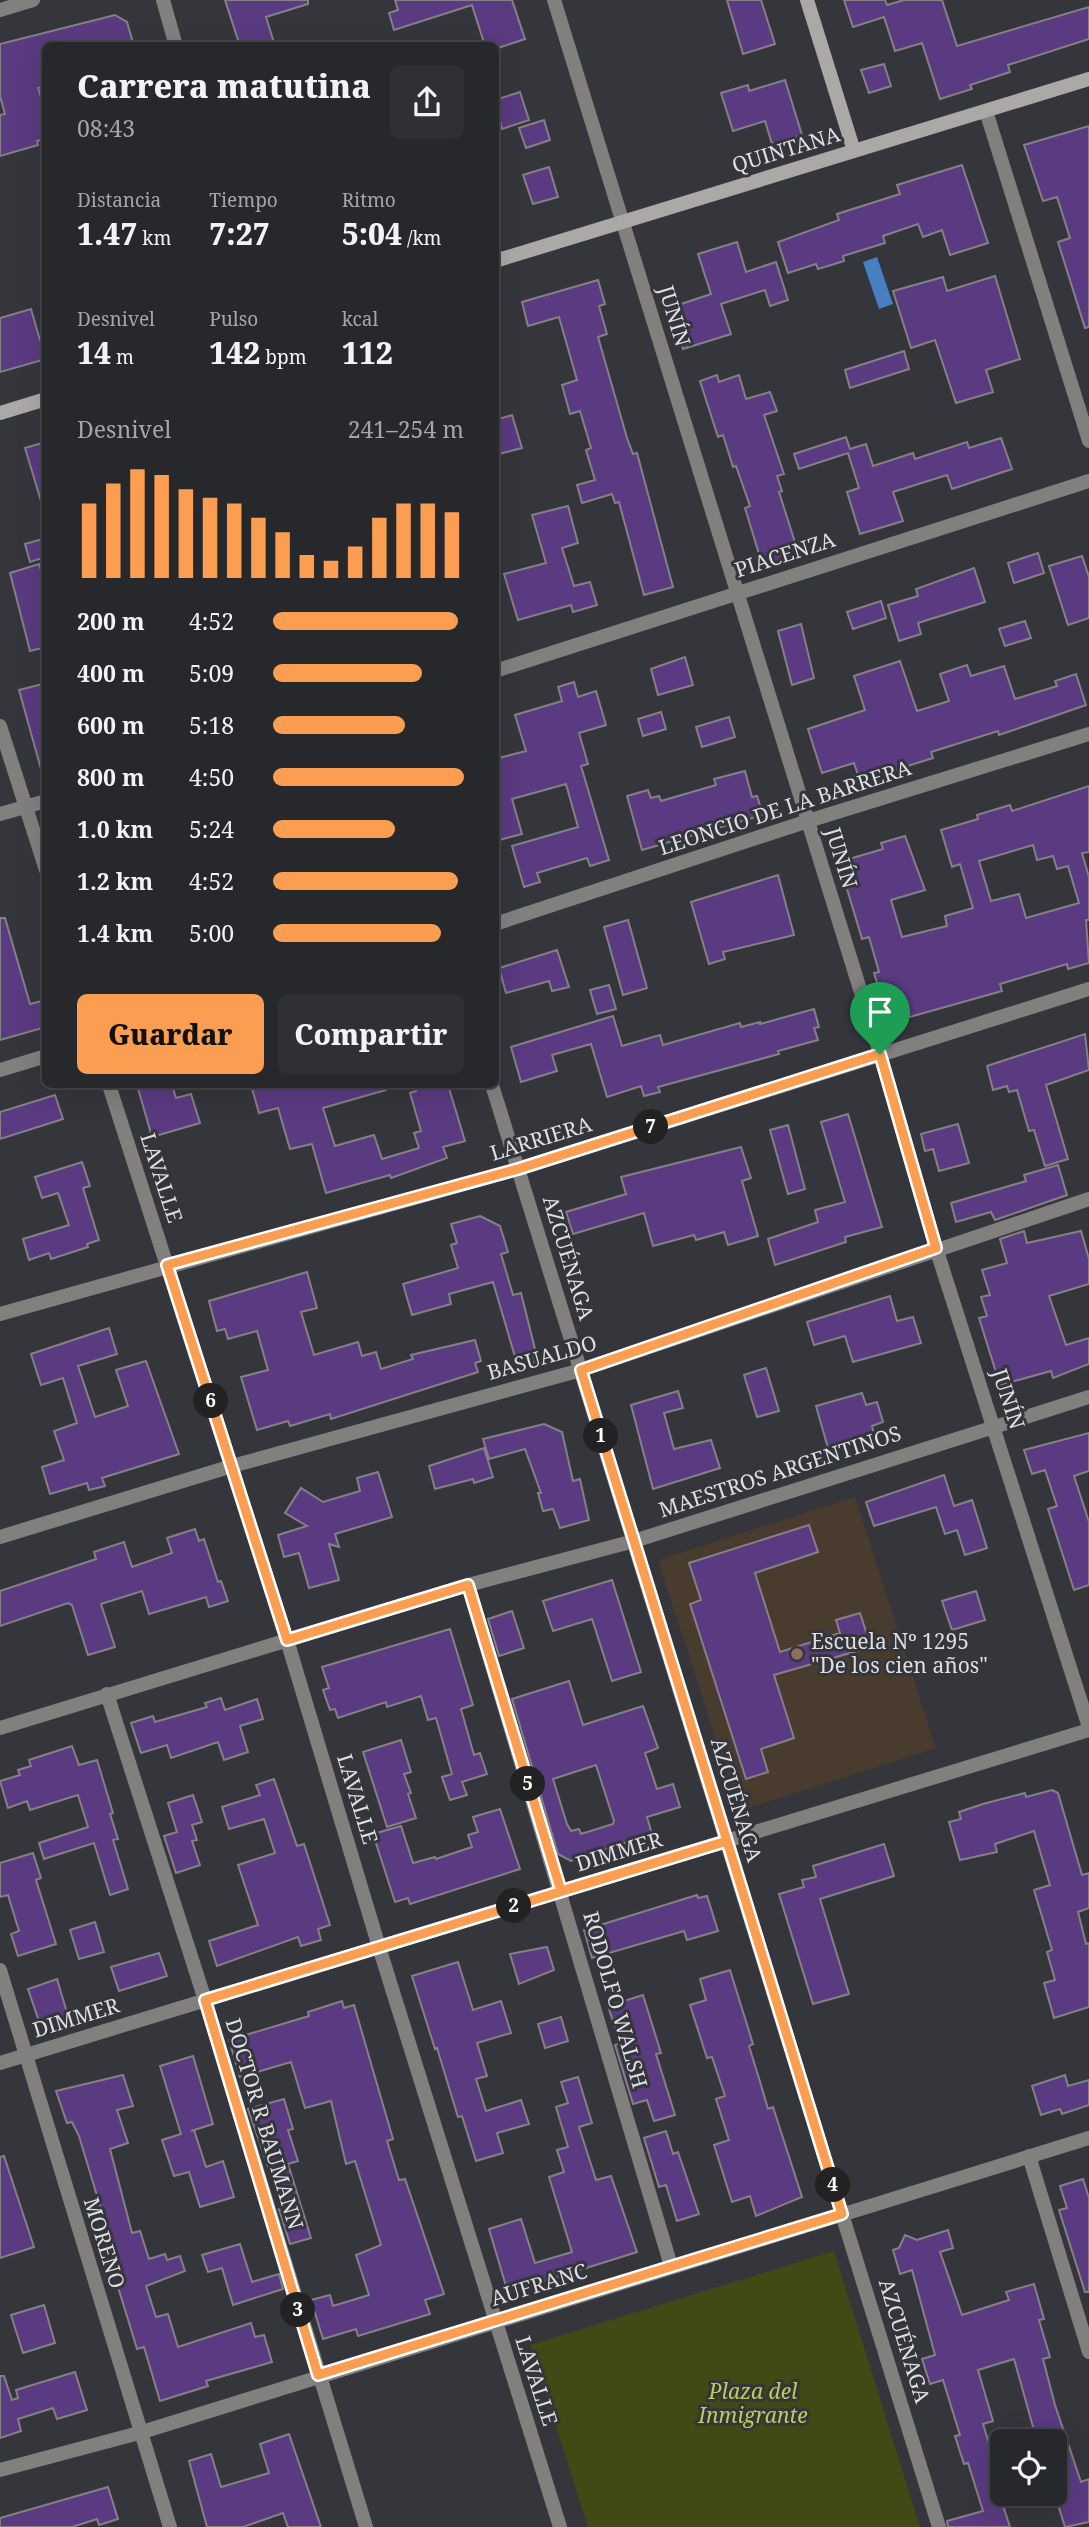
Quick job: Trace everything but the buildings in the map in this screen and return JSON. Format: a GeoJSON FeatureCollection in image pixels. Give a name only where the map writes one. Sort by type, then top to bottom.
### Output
{"type":"FeatureCollection","features":[{"type":"Feature","properties":{"kind":"main road"},"geometry":{"type":"LineString","coordinates":[[807,0],[854,151]]}},
{"type":"Feature","properties":{"kind":"main road","name":"QUINTANA"},"geometry":{"type":"LineString","coordinates":[[499,260],[1089,79]]}},
{"type":"Feature","properties":{"kind":"main road"},"geometry":{"type":"LineString","coordinates":[[0,413],[42,400]]}},
{"type":"Feature","properties":{"kind":"street"},"geometry":{"type":"LineString","coordinates":[[0,10],[33,0]]}},
{"type":"Feature","properties":{"kind":"street"},"geometry":{"type":"LineString","coordinates":[[163,0],[175,42]]}},
{"type":"Feature","properties":{"kind":"street","name":"JUNÍN"},"geometry":{"type":"LineString","coordinates":[[554,0],[880,1054],[936,1248],[995,1425],[1089,1728]]}},
{"type":"Feature","properties":{"kind":"street"},"geometry":{"type":"LineString","coordinates":[[986,111],[1089,441]]}},
{"type":"Feature","properties":{"kind":"street","name":"PIACENZA"},"geometry":{"type":"LineString","coordinates":[[499,670],[1089,481]]}},
{"type":"Feature","properties":{"kind":"street"},"geometry":{"type":"LineString","coordinates":[[0,726],[42,857]]}},
{"type":"Feature","properties":{"kind":"street","name":"LEONCIO DE LA BARRERA"},"geometry":{"type":"LineString","coordinates":[[499,923],[808,821],[1089,734]]}},
{"type":"Feature","properties":{"kind":"street"},"geometry":{"type":"LineString","coordinates":[[0,814],[42,802]]}},
{"type":"Feature","properties":{"kind":"street","name":"LARRIERA"},"geometry":{"type":"LineString","coordinates":[[0,1314],[167,1265],[518,1169],[1089,989]]}},
{"type":"Feature","properties":{"kind":"street"},"geometry":{"type":"LineString","coordinates":[[0,1070],[42,1057]]}},
{"type":"Feature","properties":{"kind":"street","name":"LAVALLE"},"geometry":{"type":"LineString","coordinates":[[111,1088],[287,1640],[379,1947],[560,2527]]}},
{"type":"Feature","properties":{"kind":"street","name":"AZCUÉNAGA"},"geometry":{"type":"LineString","coordinates":[[493,1088],[939,2527]]}},
{"type":"Feature","properties":{"kind":"street","name":"BASUALDO"},"geometry":{"type":"LineString","coordinates":[[0,1537],[232,1466],[581,1370],[936,1248],[1089,1199]]}},
{"type":"Feature","properties":{"kind":"street","name":"MAESTROS ARGENTINOS"},"geometry":{"type":"LineString","coordinates":[[0,1728],[468,1585],[634,1541],[1089,1397]]}},
{"type":"Feature","properties":{"kind":"street","name":"RODOLFO WALSH"},"geometry":{"type":"LineString","coordinates":[[468,1585],[671,2266]]}},
{"type":"Feature","properties":{"kind":"street","name":"DOCTOR R BAUMANN"},"geometry":{"type":"LineString","coordinates":[[107,1695],[205,2000],[366,2527]]}},
{"type":"Feature","properties":{"kind":"street","name":"DIMMER"},"geometry":{"type":"LineString","coordinates":[[0,2063],[1089,1728]]}},
{"type":"Feature","properties":{"kind":"street","name":"MORENO"},"geometry":{"type":"LineString","coordinates":[[0,1970],[139,2433],[170,2527]]}},
{"type":"Feature","properties":{"kind":"street","name":"AUFRANC"},"geometry":{"type":"LineString","coordinates":[[0,2470],[139,2433],[495,2320],[1089,2138]]}},
{"type":"Feature","properties":{"kind":"street"},"geometry":{"type":"LineString","coordinates":[[1028,2156],[1089,2352]]}},
{"type":"Feature","properties":{"kind":"shaded area","name":"Escuela Nº 1295 \"De los cien años\""},"geometry":{"type":"Polygon","coordinates":[[[855,1497],[936,1748],[739,1811],[658,1560],[855,1497]]]}},
{"type":"Feature","properties":{"kind":"green space","name":"Plaza del Inmigrante"},"geometry":{"type":"Polygon","coordinates":[[[834,2251],[920,2527],[588,2527],[530,2345],[834,2251]]]}},
{"type":"Feature","properties":{"kind":"water"},"geometry":{"type":"Polygon","coordinates":[[[877,257],[893,304],[879,309],[863,262],[877,257]]]}},
{"type":"Feature","properties":{"kind":"place","name":"Escuela Nº 1295 \"De los cien años\""},"geometry":{"type":"Point","coordinates":[797,1654]}},
{"type":"Feature","properties":{"kind":"route"},"geometry":{"type":"LineString","coordinates":[[880,1054],[518,1169],[167,1265],[287,1640],[468,1585],[561,1891],[727,1841],[842,2214],[318,2375],[205,2000],[727,1841],[581,1370],[936,1248],[880,1054]]}}]}
